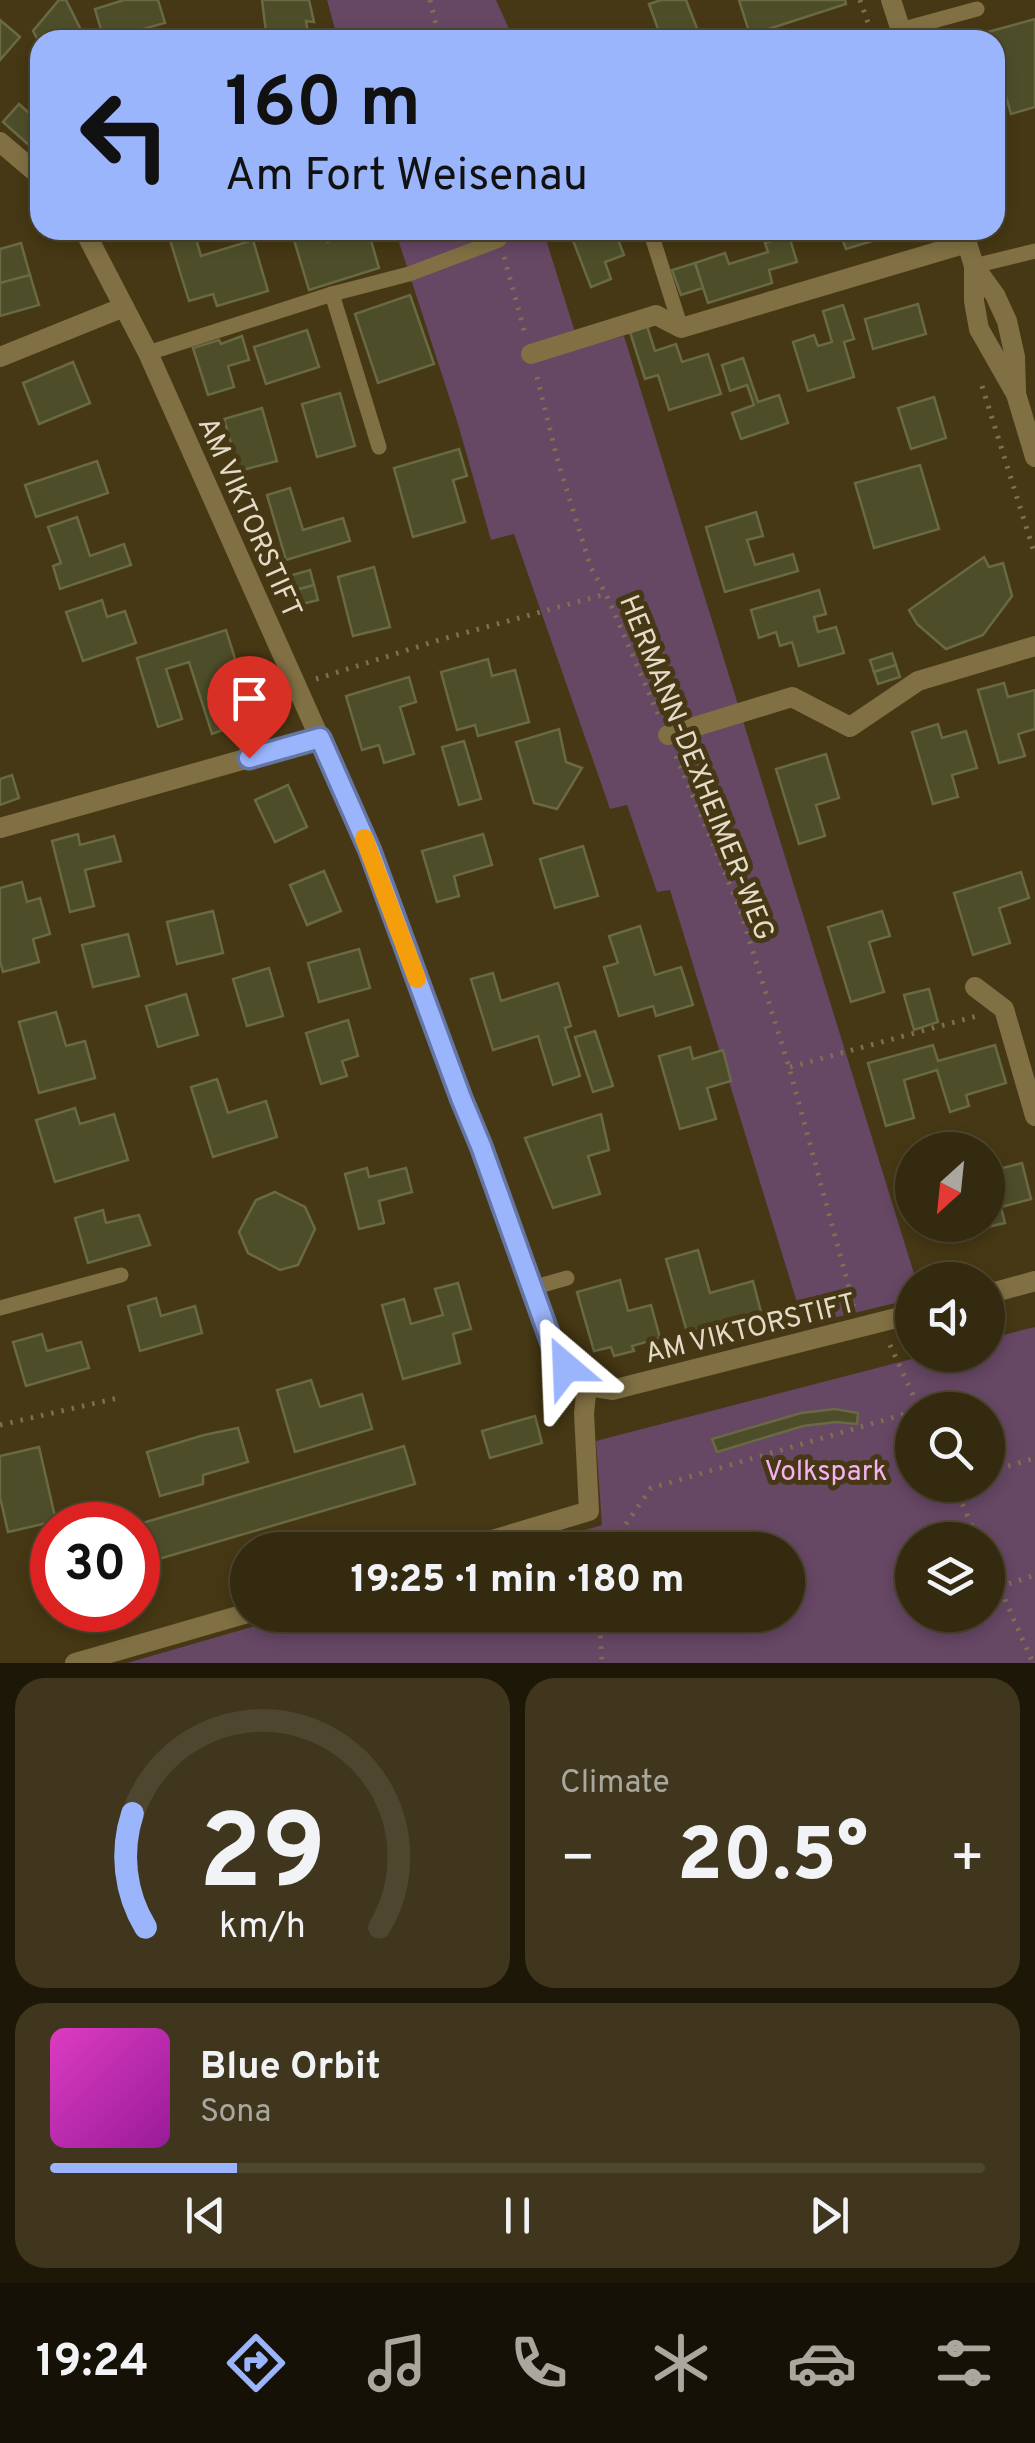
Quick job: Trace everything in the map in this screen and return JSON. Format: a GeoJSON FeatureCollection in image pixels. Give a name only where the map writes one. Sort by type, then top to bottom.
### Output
{"type":"FeatureCollection","features":[{"type":"Feature","properties":{"kind":"street"},"geometry":{"type":"LineString","coordinates":[[890,0],[900,30]]}},
{"type":"Feature","properties":{"kind":"street"},"geometry":{"type":"LineString","coordinates":[[0,142],[30,168]]}},
{"type":"Feature","properties":{"kind":"street","name":"AM VIKTORSTIFT"},"geometry":{"type":"LineString","coordinates":[[89,240],[148,354],[370,851],[551,1341],[570,1374],[588,1386],[612,1390],[895,1318]]}},
{"type":"Feature","properties":{"kind":"street"},"geometry":{"type":"LineString","coordinates":[[531,354],[656,316],[681,328],[955,240]]}},
{"type":"Feature","properties":{"kind":"street"},"geometry":{"type":"LineString","coordinates":[[965,240],[974,266],[979,329],[1016,394],[1035,456]]}},
{"type":"Feature","properties":{"kind":"street"},"geometry":{"type":"LineString","coordinates":[[0,357],[124,306]]}},
{"type":"Feature","properties":{"kind":"street"},"geometry":{"type":"LineString","coordinates":[[668,735],[792,698],[850,727],[918,681],[1035,646]]}},
{"type":"Feature","properties":{"kind":"street"},"geometry":{"type":"LineString","coordinates":[[0,828],[320,738]]}},
{"type":"Feature","properties":{"kind":"street"},"geometry":{"type":"LineString","coordinates":[[975,988],[1004,1009],[1035,1116]]}},
{"type":"Feature","properties":{"kind":"street"},"geometry":{"type":"LineString","coordinates":[[1005,1290],[1035,1282]]}},
{"type":"Feature","properties":{"kind":"street"},"geometry":{"type":"LineString","coordinates":[[519,1532],[589,1511],[584,1412],[588,1386]]}},
{"type":"Feature","properties":{"kind":"street"},"geometry":{"type":"LineString","coordinates":[[75,1663],[230,1618]]}},
{"type":"Feature","properties":{"kind":"lane"},"geometry":{"type":"LineString","coordinates":[[916,30],[977,9]]}},
{"type":"Feature","properties":{"kind":"lane"},"geometry":{"type":"LineString","coordinates":[[148,354],[332,294],[409,274],[499,240]]}},
{"type":"Feature","properties":{"kind":"lane"},"geometry":{"type":"LineString","coordinates":[[653,240],[681,328]]}},
{"type":"Feature","properties":{"kind":"lane"},"geometry":{"type":"LineString","coordinates":[[974,266],[1035,251]]}},
{"type":"Feature","properties":{"kind":"lane"},"geometry":{"type":"LineString","coordinates":[[332,294],[380,447]]}},
{"type":"Feature","properties":{"kind":"lane"},"geometry":{"type":"LineString","coordinates":[[0,1308],[121,1275]]}},
{"type":"Feature","properties":{"kind":"lane"},"geometry":{"type":"LineString","coordinates":[[532,1288],[567,1278]]}},
{"type":"Feature","properties":{"kind":"path"},"geometry":{"type":"LineString","coordinates":[[430,0],[438,30]]}},
{"type":"Feature","properties":{"kind":"path"},"geometry":{"type":"LineString","coordinates":[[860,0],[870,30]]}},
{"type":"Feature","properties":{"kind":"path","name":"HERMANN-DEXHEIMER-WEG"},"geometry":{"type":"LineString","coordinates":[[499,240],[558,462],[591,568],[668,735],[739,908],[789,1067],[859,1322]]}},
{"type":"Feature","properties":{"kind":"path"},"geometry":{"type":"LineString","coordinates":[[977,370],[1035,555]]}},
{"type":"Feature","properties":{"kind":"path"},"geometry":{"type":"LineString","coordinates":[[306,682],[606,594]]}},
{"type":"Feature","properties":{"kind":"path"},"geometry":{"type":"LineString","coordinates":[[789,1067],[1004,1009]]}},
{"type":"Feature","properties":{"kind":"path"},"geometry":{"type":"LineString","coordinates":[[888,1339],[910,1392]]}},
{"type":"Feature","properties":{"kind":"path"},"geometry":{"type":"LineString","coordinates":[[0,1425],[118,1398]]}},
{"type":"Feature","properties":{"kind":"path"},"geometry":{"type":"LineString","coordinates":[[620,1532],[651,1488],[895,1417]]}},
{"type":"Feature","properties":{"kind":"path"},"geometry":{"type":"LineString","coordinates":[[1005,1467],[1035,1458]]}},
{"type":"Feature","properties":{"kind":"path"},"geometry":{"type":"LineString","coordinates":[[1005,1586],[1035,1575]]}},
{"type":"Feature","properties":{"kind":"path"},"geometry":{"type":"LineString","coordinates":[[1005,1601],[1034,1663]]}},
{"type":"Feature","properties":{"kind":"path"},"geometry":{"type":"LineString","coordinates":[[599,1632],[602,1663]]}},
{"type":"Feature","properties":{"kind":"green space"},"geometry":{"type":"Polygon","coordinates":[[[327,0],[496,0],[510,30],[335,30],[327,0]]]}},
{"type":"Feature","properties":{"kind":"green space"},"geometry":{"type":"Polygon","coordinates":[[[398,240],[546,240],[580,348],[624,336],[895,1212],[895,1242],[904,1242],[910,1262],[895,1262],[895,1303],[804,1325],[670,890],[657,892],[627,805],[610,809],[514,534],[491,540],[398,240]]]}},
{"type":"Feature","properties":{"kind":"green space","name":"Volkspark"},"geometry":{"type":"Polygon","coordinates":[[[1035,1327],[1035,1663],[127,1663],[234,1632],[805,1632],[805,1532],[578,1532],[602,1525],[596,1441],[895,1363],[895,1372],[1005,1372],[1005,1335],[1035,1327]]]}},
{"type":"Feature","properties":{"kind":"building"},"geometry":{"type":"Polygon","coordinates":[[[59,0],[66,0],[81,30],[34,30],[59,0]]]}},
{"type":"Feature","properties":{"kind":"building"},"geometry":{"type":"Polygon","coordinates":[[[124,0],[158,0],[165,23],[140,30],[101,30],[95,9],[124,0]]]}},
{"type":"Feature","properties":{"kind":"building"},"geometry":{"type":"Polygon","coordinates":[[[262,0],[309,0],[314,22],[306,21],[307,30],[266,30],[262,0]]]}},
{"type":"Feature","properties":{"kind":"building"},"geometry":{"type":"Polygon","coordinates":[[[686,0],[698,30],[658,30],[649,4],[686,0]]]}},
{"type":"Feature","properties":{"kind":"building"},"geometry":{"type":"Polygon","coordinates":[[[739,0],[845,0],[846,4],[765,30],[748,30],[739,0]]]}},
{"type":"Feature","properties":{"kind":"building"},"geometry":{"type":"Polygon","coordinates":[[[1035,19],[1035,107],[1011,114],[1005,93],[1005,30],[995,30],[1035,19]]]}},
{"type":"Feature","properties":{"kind":"building"},"geometry":{"type":"Polygon","coordinates":[[[0,20],[20,37],[0,60],[0,20]]]}},
{"type":"Feature","properties":{"kind":"building"},"geometry":{"type":"Polygon","coordinates":[[[19,104],[30,114],[30,146],[3,122],[19,104]]]}},
{"type":"Feature","properties":{"kind":"building"},"geometry":{"type":"Polygon","coordinates":[[[170,240],[196,240],[201,256],[253,240],[268,291],[217,306],[213,294],[189,301],[170,240]]]}},
{"type":"Feature","properties":{"kind":"building"},"geometry":{"type":"Polygon","coordinates":[[[294,240],[371,240],[379,268],[309,290],[294,240]]]}},
{"type":"Feature","properties":{"kind":"building"},"geometry":{"type":"Polygon","coordinates":[[[573,240],[618,240],[624,255],[605,262],[611,279],[591,287],[573,240]]]}},
{"type":"Feature","properties":{"kind":"building"},"geometry":{"type":"Polygon","coordinates":[[[790,240],[797,262],[769,270],[772,283],[708,303],[695,263],[725,253],[729,264],[768,252],[765,243],[790,240]]]}},
{"type":"Feature","properties":{"kind":"building"},"geometry":{"type":"Polygon","coordinates":[[[843,240],[876,240],[846,249],[843,240]]]}},
{"type":"Feature","properties":{"kind":"building"},"geometry":{"type":"Polygon","coordinates":[[[21,243],[30,275],[0,283],[0,249],[21,243]]]}},
{"type":"Feature","properties":{"kind":"building"},"geometry":{"type":"Polygon","coordinates":[[[695,263],[703,288],[681,295],[672,270],[695,263]]]}},
{"type":"Feature","properties":{"kind":"building"},"geometry":{"type":"Polygon","coordinates":[[[30,275],[39,305],[0,316],[0,283],[30,275]]]}},
{"type":"Feature","properties":{"kind":"building"},"geometry":{"type":"Polygon","coordinates":[[[410,295],[434,364],[378,383],[355,314],[410,295]]]}},
{"type":"Feature","properties":{"kind":"building"},"geometry":{"type":"Polygon","coordinates":[[[918,304],[926,334],[873,349],[865,319],[918,304]]]}},
{"type":"Feature","properties":{"kind":"building"},"geometry":{"type":"Polygon","coordinates":[[[843,305],[854,339],[844,342],[854,377],[808,391],[793,342],[814,335],[818,346],[832,342],[823,311],[843,305]]]}},
{"type":"Feature","properties":{"kind":"building"},"geometry":{"type":"Polygon","coordinates":[[[647,326],[655,351],[676,344],[682,362],[708,354],[721,394],[669,410],[658,375],[645,379],[630,332],[647,326]]]}},
{"type":"Feature","properties":{"kind":"building"},"geometry":{"type":"Polygon","coordinates":[[[307,330],[319,367],[266,384],[254,347],[307,330]]]}},
{"type":"Feature","properties":{"kind":"building"},"geometry":{"type":"Polygon","coordinates":[[[242,336],[249,360],[228,366],[234,387],[208,395],[193,348],[242,336]]]}},
{"type":"Feature","properties":{"kind":"building"},"geometry":{"type":"Polygon","coordinates":[[[743,358],[758,402],[779,395],[788,423],[741,439],[732,413],[754,405],[747,385],[730,391],[722,365],[743,358]]]}},
{"type":"Feature","properties":{"kind":"building"},"geometry":{"type":"Polygon","coordinates":[[[73,362],[90,403],[39,424],[23,383],[73,362]]]}},
{"type":"Feature","properties":{"kind":"building"},"geometry":{"type":"Polygon","coordinates":[[[340,393],[355,446],[317,457],[302,404],[340,393]]]}},
{"type":"Feature","properties":{"kind":"building"},"geometry":{"type":"Polygon","coordinates":[[[934,397],[946,438],[911,449],[898,408],[934,397]]]}},
{"type":"Feature","properties":{"kind":"building"},"geometry":{"type":"Polygon","coordinates":[[[262,408],[277,461],[239,471],[224,419],[262,408]]]}},
{"type":"Feature","properties":{"kind":"building"},"geometry":{"type":"Polygon","coordinates":[[[459,449],[467,476],[453,480],[465,522],[413,537],[394,468],[459,449]]]}},
{"type":"Feature","properties":{"kind":"building"},"geometry":{"type":"Polygon","coordinates":[[[97,461],[108,493],[36,517],[25,485],[97,461]]]}},
{"type":"Feature","properties":{"kind":"building"},"geometry":{"type":"Polygon","coordinates":[[[920,465],[939,529],[874,548],[855,483],[920,465]]]}},
{"type":"Feature","properties":{"kind":"building"},"geometry":{"type":"Polygon","coordinates":[[[290,488],[303,530],[343,518],[350,541],[286,560],[267,495],[290,488]]]}},
{"type":"Feature","properties":{"kind":"building"},"geometry":{"type":"Polygon","coordinates":[[[756,512],[763,536],[747,540],[755,565],[793,554],[798,571],[725,592],[706,527],[756,512]]]}},
{"type":"Feature","properties":{"kind":"building"},"geometry":{"type":"Polygon","coordinates":[[[77,517],[90,556],[124,544],[131,565],[60,589],[53,566],[61,563],[48,527],[77,517]]]}},
{"type":"Feature","properties":{"kind":"building"},"geometry":{"type":"Polygon","coordinates":[[[984,557],[989,567],[1003,563],[1012,596],[983,635],[946,649],[917,624],[909,610],[984,557]]]}},
{"type":"Feature","properties":{"kind":"building"},"geometry":{"type":"Polygon","coordinates":[[[374,567],[390,627],[353,636],[338,577],[374,567]]]}},
{"type":"Feature","properties":{"kind":"building"},"geometry":{"type":"Polygon","coordinates":[[[310,570],[314,585],[289,592],[285,577],[310,570]]]}},
{"type":"Feature","properties":{"kind":"building"},"geometry":{"type":"Polygon","coordinates":[[[314,585],[318,600],[294,606],[289,592],[314,585]]]}},
{"type":"Feature","properties":{"kind":"building"},"geometry":{"type":"Polygon","coordinates":[[[819,590],[826,614],[814,617],[818,632],[836,627],[844,653],[799,666],[792,642],[780,646],[776,632],[759,638],[751,610],[819,590]]]}},
{"type":"Feature","properties":{"kind":"building"},"geometry":{"type":"Polygon","coordinates":[[[102,600],[107,617],[125,611],[136,643],[83,661],[66,612],[102,600]]]}},
{"type":"Feature","properties":{"kind":"building"},"geometry":{"type":"Polygon","coordinates":[[[226,630],[248,700],[228,706],[234,726],[212,734],[189,662],[166,669],[182,719],[158,727],[137,658],[226,630]]]}},
{"type":"Feature","properties":{"kind":"building"},"geometry":{"type":"Polygon","coordinates":[[[892,653],[896,665],[874,672],[870,660],[892,653]]]}},
{"type":"Feature","properties":{"kind":"building"},"geometry":{"type":"Polygon","coordinates":[[[488,659],[492,676],[515,670],[529,722],[478,736],[475,725],[457,730],[441,672],[488,659]]]}},
{"type":"Feature","properties":{"kind":"building"},"geometry":{"type":"Polygon","coordinates":[[[896,665],[900,677],[878,684],[874,672],[896,665]]]}},
{"type":"Feature","properties":{"kind":"building"},"geometry":{"type":"Polygon","coordinates":[[[409,677],[416,702],[400,707],[414,754],[384,763],[379,745],[362,750],[346,696],[409,677]]]}},
{"type":"Feature","properties":{"kind":"building"},"geometry":{"type":"Polygon","coordinates":[[[1004,683],[1008,697],[1035,690],[1035,729],[1018,734],[1025,756],[999,763],[978,690],[1004,683]]]}},
{"type":"Feature","properties":{"kind":"building"},"geometry":{"type":"Polygon","coordinates":[[[938,724],[942,738],[966,731],[977,768],[952,775],[958,797],[933,804],[912,732],[938,724]]]}},
{"type":"Feature","properties":{"kind":"building"},"geometry":{"type":"Polygon","coordinates":[[[559,729],[566,762],[582,768],[557,809],[534,803],[516,742],[559,729]]]}},
{"type":"Feature","properties":{"kind":"building"},"geometry":{"type":"Polygon","coordinates":[[[464,741],[481,799],[459,805],[442,747],[464,741]]]}},
{"type":"Feature","properties":{"kind":"building"},"geometry":{"type":"Polygon","coordinates":[[[826,754],[839,798],[816,805],[825,836],[799,844],[776,769],[826,754]]]}},
{"type":"Feature","properties":{"kind":"building"},"geometry":{"type":"Polygon","coordinates":[[[12,775],[19,798],[0,805],[0,779],[12,775]]]}},
{"type":"Feature","properties":{"kind":"building"},"geometry":{"type":"Polygon","coordinates":[[[288,785],[307,827],[275,842],[255,800],[288,785]]]}},
{"type":"Feature","properties":{"kind":"building"},"geometry":{"type":"Polygon","coordinates":[[[78,834],[80,845],[114,836],[121,861],[85,870],[94,906],[70,912],[52,841],[78,834]]]}},
{"type":"Feature","properties":{"kind":"building"},"geometry":{"type":"Polygon","coordinates":[[[483,834],[492,865],[454,876],[459,896],[437,902],[422,851],[483,834]]]}},
{"type":"Feature","properties":{"kind":"building"},"geometry":{"type":"Polygon","coordinates":[[[583,846],[598,896],[555,908],[540,859],[583,846]]]}},
{"type":"Feature","properties":{"kind":"building"},"geometry":{"type":"Polygon","coordinates":[[[324,871],[341,911],[307,925],[290,885],[324,871]]]}},
{"type":"Feature","properties":{"kind":"building"},"geometry":{"type":"Polygon","coordinates":[[[1021,872],[1029,898],[999,908],[1010,943],[973,955],[954,893],[1021,872]]]}},
{"type":"Feature","properties":{"kind":"building"},"geometry":{"type":"Polygon","coordinates":[[[22,882],[27,902],[40,898],[50,934],[33,939],[39,962],[3,972],[0,888],[22,882]]]}},
{"type":"Feature","properties":{"kind":"building"},"geometry":{"type":"Polygon","coordinates":[[[213,911],[223,953],[177,964],[167,922],[213,911]]]}},
{"type":"Feature","properties":{"kind":"building"},"geometry":{"type":"Polygon","coordinates":[[[882,911],[890,936],[869,942],[884,992],[851,1002],[828,927],[882,911]]]}},
{"type":"Feature","properties":{"kind":"building"},"geometry":{"type":"Polygon","coordinates":[[[640,926],[655,975],[681,967],[693,1005],[656,1016],[653,1006],[619,1016],[604,967],[618,963],[609,936],[640,926]]]}},
{"type":"Feature","properties":{"kind":"building"},"geometry":{"type":"Polygon","coordinates":[[[128,934],[139,976],[93,987],[82,945],[128,934]]]}},
{"type":"Feature","properties":{"kind":"building"},"geometry":{"type":"Polygon","coordinates":[[[359,949],[370,988],[319,1002],[308,963],[359,949]]]}},
{"type":"Feature","properties":{"kind":"building"},"geometry":{"type":"Polygon","coordinates":[[[269,968],[283,1016],[247,1026],[233,979],[269,968]]]}},
{"type":"Feature","properties":{"kind":"building"},"geometry":{"type":"Polygon","coordinates":[[[493,973],[501,1001],[558,983],[571,1026],[565,1028],[580,1076],[553,1085],[538,1036],[493,1050],[471,979],[493,973]]]}},
{"type":"Feature","properties":{"kind":"building"},"geometry":{"type":"Polygon","coordinates":[[[929,989],[938,1022],[914,1030],[904,995],[929,989]]]}},
{"type":"Feature","properties":{"kind":"building"},"geometry":{"type":"Polygon","coordinates":[[[186,994],[198,1035],[158,1047],[146,1006],[186,994]]]}},
{"type":"Feature","properties":{"kind":"building"},"geometry":{"type":"Polygon","coordinates":[[[56,1012],[66,1046],[85,1041],[95,1078],[39,1093],[19,1022],[56,1012]]]}},
{"type":"Feature","properties":{"kind":"building"},"geometry":{"type":"Polygon","coordinates":[[[348,1020],[358,1056],[342,1061],[347,1076],[321,1084],[306,1033],[348,1020]]]}},
{"type":"Feature","properties":{"kind":"building"},"geometry":{"type":"Polygon","coordinates":[[[595,1031],[613,1086],[593,1092],[575,1037],[595,1031]]]}},
{"type":"Feature","properties":{"kind":"building"},"geometry":{"type":"Polygon","coordinates":[[[933,1045],[938,1061],[995,1045],[1006,1083],[966,1095],[969,1106],[950,1112],[937,1070],[904,1080],[914,1118],[886,1126],[868,1063],[933,1045]]]}},
{"type":"Feature","properties":{"kind":"building"},"geometry":{"type":"Polygon","coordinates":[[[690,1047],[693,1059],[723,1050],[731,1081],[707,1088],[716,1119],[680,1129],[659,1056],[690,1047]]]}},
{"type":"Feature","properties":{"kind":"building"},"geometry":{"type":"Polygon","coordinates":[[[217,1079],[228,1113],[266,1101],[277,1137],[213,1157],[191,1087],[217,1079]]]}},
{"type":"Feature","properties":{"kind":"building"},"geometry":{"type":"Polygon","coordinates":[[[75,1108],[80,1124],[114,1114],[128,1160],[55,1182],[36,1120],[75,1108]]]}},
{"type":"Feature","properties":{"kind":"building"},"geometry":{"type":"Polygon","coordinates":[[[601,1114],[609,1150],[588,1156],[600,1194],[553,1208],[525,1138],[601,1114]]]}},
{"type":"Feature","properties":{"kind":"building"},"geometry":{"type":"Polygon","coordinates":[[[1022,1163],[1031,1199],[1005,1206],[1005,1168],[1022,1163]]]}},
{"type":"Feature","properties":{"kind":"building"},"geometry":{"type":"Polygon","coordinates":[[[367,1168],[369,1177],[406,1168],[412,1192],[379,1201],[384,1223],[359,1229],[345,1174],[367,1168]]]}},
{"type":"Feature","properties":{"kind":"building"},"geometry":{"type":"Polygon","coordinates":[[[275,1192],[305,1207],[315,1229],[298,1265],[280,1270],[248,1253],[239,1232],[256,1200],[275,1192]]]}},
{"type":"Feature","properties":{"kind":"building"},"geometry":{"type":"Polygon","coordinates":[[[103,1210],[106,1223],[139,1215],[150,1245],[88,1263],[75,1218],[103,1210]]]}},
{"type":"Feature","properties":{"kind":"building"},"geometry":{"type":"Polygon","coordinates":[[[698,1250],[710,1293],[753,1281],[761,1312],[712,1330],[711,1326],[687,1332],[666,1259],[698,1250]]]}},
{"type":"Feature","properties":{"kind":"building"},"geometry":{"type":"Polygon","coordinates":[[[620,1280],[628,1311],[651,1305],[660,1338],[614,1356],[611,1347],[594,1351],[577,1292],[620,1280]]]}},
{"type":"Feature","properties":{"kind":"building"},"geometry":{"type":"Polygon","coordinates":[[[458,1283],[471,1329],[453,1334],[460,1363],[403,1379],[382,1305],[404,1299],[411,1324],[443,1315],[435,1289],[458,1283]]]}},
{"type":"Feature","properties":{"kind":"building"},"geometry":{"type":"Polygon","coordinates":[[[156,1298],[161,1316],[195,1306],[202,1333],[140,1351],[128,1306],[156,1298]]]}},
{"type":"Feature","properties":{"kind":"building"},"geometry":{"type":"Polygon","coordinates":[[[42,1334],[47,1351],[81,1342],[89,1368],[26,1386],[13,1342],[42,1334]]]}},
{"type":"Feature","properties":{"kind":"building"},"geometry":{"type":"Polygon","coordinates":[[[311,1380],[320,1407],[362,1394],[372,1429],[295,1452],[277,1390],[311,1380]]]}},
{"type":"Feature","properties":{"kind":"building"},"geometry":{"type":"Polygon","coordinates":[[[835,1409],[858,1413],[857,1424],[803,1426],[717,1452],[712,1439],[801,1413],[835,1409]]]}},
{"type":"Feature","properties":{"kind":"building"},"geometry":{"type":"Polygon","coordinates":[[[535,1416],[542,1443],[490,1458],[482,1431],[535,1416]]]}},
{"type":"Feature","properties":{"kind":"building"},"geometry":{"type":"Polygon","coordinates":[[[238,1428],[248,1462],[203,1475],[203,1484],[160,1496],[147,1452],[238,1428]]]}},
{"type":"Feature","properties":{"kind":"building"},"geometry":{"type":"Polygon","coordinates":[[[404,1446],[415,1484],[251,1532],[230,1532],[230,1538],[160,1559],[160,1518],[404,1446]]]}},
{"type":"Feature","properties":{"kind":"building"},"geometry":{"type":"Polygon","coordinates":[[[39,1447],[52,1502],[30,1502],[30,1527],[8,1532],[0,1497],[0,1456],[39,1447]]]}},
{"type":"Feature","properties":{"kind":"slow traffic"},"geometry":{"type":"LineString","coordinates":[[364,838],[417,979]]}},
{"type":"Feature","properties":{"kind":"route"},"geometry":{"type":"LineString","coordinates":[[249,758],[320,738],[370,851],[551,1341],[566,1367]]}}]}
